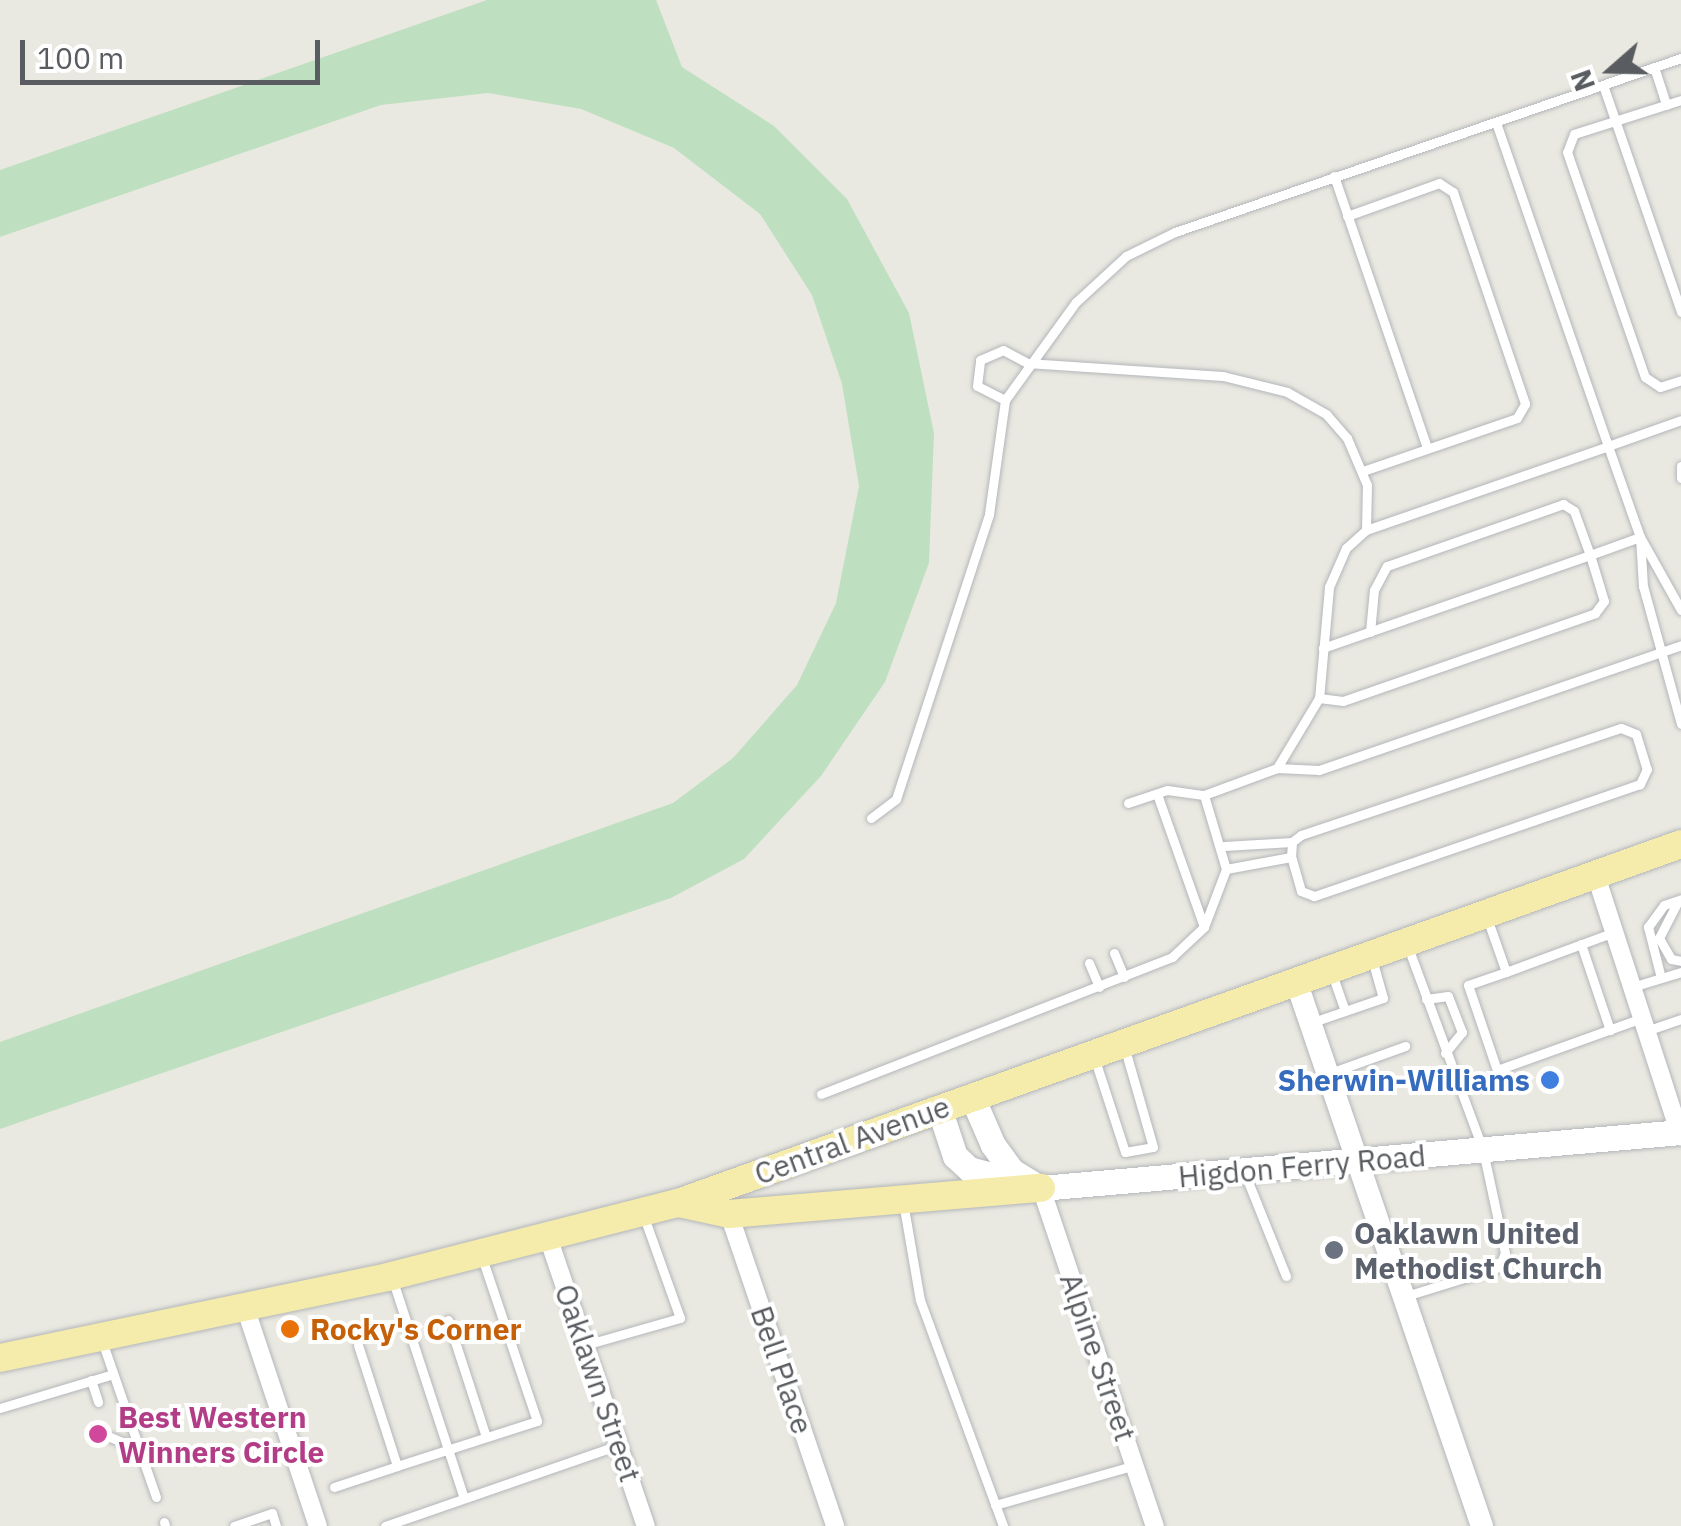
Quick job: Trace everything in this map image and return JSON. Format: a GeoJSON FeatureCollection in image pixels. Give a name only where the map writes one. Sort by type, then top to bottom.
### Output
{"type":"FeatureCollection","features":[{"type":"Feature","properties":{"kind":"main road","name":"Central Avenue"},"geometry":{"type":"LineString","coordinates":[[0,1358],[549,1240],[678,1203],[1681,844]]}},
{"type":"Feature","properties":{"kind":"main road"},"geometry":{"type":"LineString","coordinates":[[972,1097],[1012,1171],[1041,1188]]}},
{"type":"Feature","properties":{"kind":"main road","name":"Higdon Ferry Road"},"geometry":{"type":"LineString","coordinates":[[939,1108],[955,1156],[969,1169],[1041,1188],[1680,1134]]}},
{"type":"Feature","properties":{"kind":"main road"},"geometry":{"type":"LineString","coordinates":[[678,1203],[728,1214],[1041,1188]]}},
{"type":"Feature","properties":{"kind":"street"},"geometry":{"type":"LineString","coordinates":[[1596,876],[1680,1134]]}},
{"type":"Feature","properties":{"kind":"street"},"geometry":{"type":"LineString","coordinates":[[1296,981],[1482,1526]]}},
{"type":"Feature","properties":{"kind":"street","name":"Alpine Street"},"geometry":{"type":"LineString","coordinates":[[1041,1188],[1155,1526]]}},
{"type":"Feature","properties":{"kind":"street","name":"Bell Place"},"geometry":{"type":"LineString","coordinates":[[728,1214],[835,1526]]}},
{"type":"Feature","properties":{"kind":"street","name":"Oaklawn Street"},"geometry":{"type":"LineString","coordinates":[[549,1240],[646,1526]]}},
{"type":"Feature","properties":{"kind":"street"},"geometry":{"type":"LineString","coordinates":[[245,1307],[318,1526]]}},
{"type":"Feature","properties":{"kind":"lane"},"geometry":{"type":"LineString","coordinates":[[871,818],[896,799],[971,568],[988,514],[1004,400],[1076,302],[1126,256],[1334,176],[1681,58]]}},
{"type":"Feature","properties":{"kind":"lane"},"geometry":{"type":"LineString","coordinates":[[1654,67],[1666,105]]}},
{"type":"Feature","properties":{"kind":"lane"},"geometry":{"type":"LineString","coordinates":[[1603,84],[1681,312]]}},
{"type":"Feature","properties":{"kind":"lane"},"geometry":{"type":"LineString","coordinates":[[1681,100],[1574,134],[1567,152],[1645,378],[1652,386],[1681,380]]}},
{"type":"Feature","properties":{"kind":"lane"},"geometry":{"type":"LineString","coordinates":[[1496,122],[1640,538],[1658,653],[1681,724]]}},
{"type":"Feature","properties":{"kind":"lane"},"geometry":{"type":"LineString","coordinates":[[1334,176],[1427,447]]}},
{"type":"Feature","properties":{"kind":"lane"},"geometry":{"type":"LineString","coordinates":[[1348,216],[1439,183],[1453,192],[1525,404],[1517,418],[1363,471]]}},
{"type":"Feature","properties":{"kind":"lane"},"geometry":{"type":"LineString","coordinates":[[1004,400],[977,386],[980,360],[1003,350],[1027,364],[1224,376],[1287,392],[1326,414],[1348,438],[1363,471],[1366,530]]}},
{"type":"Feature","properties":{"kind":"lane"},"geometry":{"type":"LineString","coordinates":[[1277,768],[1319,698],[1329,587],[1346,548],[1366,530],[1681,420]]}},
{"type":"Feature","properties":{"kind":"lane"},"geometry":{"type":"LineString","coordinates":[[1681,466],[1681,478]]}},
{"type":"Feature","properties":{"kind":"lane"},"geometry":{"type":"LineString","coordinates":[[1319,698],[1344,701],[1595,613],[1604,601],[1574,511],[1563,504],[1388,566],[1374,590],[1370,632]]}},
{"type":"Feature","properties":{"kind":"lane"},"geometry":{"type":"LineString","coordinates":[[1323,648],[1640,538]]}},
{"type":"Feature","properties":{"kind":"lane"},"geometry":{"type":"LineString","coordinates":[[1640,538],[1681,610]]}},
{"type":"Feature","properties":{"kind":"lane"},"geometry":{"type":"LineString","coordinates":[[1128,803],[1157,794],[1204,795],[1277,768],[1319,770],[1681,645]]}},
{"type":"Feature","properties":{"kind":"lane"},"geometry":{"type":"LineString","coordinates":[[1224,846],[1292,842],[1622,728],[1636,734],[1647,768],[1640,784],[1314,896],[1301,891],[1291,857],[1292,842]]}},
{"type":"Feature","properties":{"kind":"lane"},"geometry":{"type":"LineString","coordinates":[[1157,794],[1204,927]]}},
{"type":"Feature","properties":{"kind":"lane"},"geometry":{"type":"LineString","coordinates":[[821,1094],[1172,957],[1204,927],[1226,869],[1224,846],[1204,795]]}},
{"type":"Feature","properties":{"kind":"lane"},"geometry":{"type":"LineString","coordinates":[[1226,869],[1291,857]]}},
{"type":"Feature","properties":{"kind":"lane"},"geometry":{"type":"LineString","coordinates":[[1681,899],[1659,938],[1671,958],[1681,961]]}},
{"type":"Feature","properties":{"kind":"lane"},"geometry":{"type":"LineString","coordinates":[[1662,978],[1648,926],[1652,915],[1681,899]]}},
{"type":"Feature","properties":{"kind":"lane"},"geometry":{"type":"LineString","coordinates":[[1485,914],[1506,972]]}},
{"type":"Feature","properties":{"kind":"lane"},"geometry":{"type":"LineString","coordinates":[[1614,932],[1468,986],[1497,1070],[1610,1030],[1681,1019]]}},
{"type":"Feature","properties":{"kind":"lane"},"geometry":{"type":"LineString","coordinates":[[1404,1297],[1503,1261],[1483,1150],[1406,942]]}},
{"type":"Feature","properties":{"kind":"lane"},"geometry":{"type":"LineString","coordinates":[[1582,944],[1610,1030]]}},
{"type":"Feature","properties":{"kind":"lane"},"geometry":{"type":"LineString","coordinates":[[1114,953],[1124,977]]}},
{"type":"Feature","properties":{"kind":"lane"},"geometry":{"type":"LineString","coordinates":[[1310,1023],[1383,998],[1370,954]]}},
{"type":"Feature","properties":{"kind":"lane"},"geometry":{"type":"LineString","coordinates":[[1089,963],[1099,987]]}},
{"type":"Feature","properties":{"kind":"lane"},"geometry":{"type":"LineString","coordinates":[[1330,969],[1345,1011]]}},
{"type":"Feature","properties":{"kind":"lane"},"geometry":{"type":"LineString","coordinates":[[1632,987],[1681,972]]}},
{"type":"Feature","properties":{"kind":"lane"},"geometry":{"type":"LineString","coordinates":[[1426,998],[1448,996],[1462,1032],[1445,1053]]}},
{"type":"Feature","properties":{"kind":"lane"},"geometry":{"type":"LineString","coordinates":[[1093,1054],[1124,1152],[1153,1148],[1123,1043]]}},
{"type":"Feature","properties":{"kind":"lane"},"geometry":{"type":"LineString","coordinates":[[1328,1074],[1405,1046]]}},
{"type":"Feature","properties":{"kind":"lane"},"geometry":{"type":"LineString","coordinates":[[1244,1171],[1286,1276]]}},
{"type":"Feature","properties":{"kind":"lane"},"geometry":{"type":"LineString","coordinates":[[902,1200],[920,1300],[1003,1526]]}},
{"type":"Feature","properties":{"kind":"lane"},"geometry":{"type":"LineString","coordinates":[[584,1345],[680,1318],[642,1213]]}},
{"type":"Feature","properties":{"kind":"lane"},"geometry":{"type":"LineString","coordinates":[[334,1487],[538,1421],[482,1255]]}},
{"type":"Feature","properties":{"kind":"lane"},"geometry":{"type":"LineString","coordinates":[[391,1276],[464,1498]]}},
{"type":"Feature","properties":{"kind":"lane"},"geometry":{"type":"LineString","coordinates":[[448,1320],[486,1436]]}},
{"type":"Feature","properties":{"kind":"lane"},"geometry":{"type":"LineString","coordinates":[[102,1339],[156,1496]]}},
{"type":"Feature","properties":{"kind":"lane"},"geometry":{"type":"LineString","coordinates":[[358,1346],[397,1466]]}},
{"type":"Feature","properties":{"kind":"lane"},"geometry":{"type":"LineString","coordinates":[[0,1408],[113,1374]]}},
{"type":"Feature","properties":{"kind":"lane"},"geometry":{"type":"LineString","coordinates":[[91,1380],[98,1402]]}},
{"type":"Feature","properties":{"kind":"lane"},"geometry":{"type":"LineString","coordinates":[[110,1438],[139,1449]]}},
{"type":"Feature","properties":{"kind":"lane"},"geometry":{"type":"LineString","coordinates":[[384,1526],[619,1445]]}},
{"type":"Feature","properties":{"kind":"lane"},"geometry":{"type":"LineString","coordinates":[[995,1505],[1134,1465]]}},
{"type":"Feature","properties":{"kind":"lane"},"geometry":{"type":"LineString","coordinates":[[234,1526],[272,1513],[276,1526]]}},
{"type":"Feature","properties":{"kind":"green space"},"geometry":{"type":"Polygon","coordinates":[[[487,0],[656,0],[682,67],[774,126],[847,199],[909,313],[934,433],[929,563],[885,682],[821,776],[744,859],[671,898],[0,1129],[0,1042],[673,803],[733,758],[797,685],[836,603],[859,486],[842,384],[812,295],[760,214],[674,148],[581,109],[488,93],[381,105],[0,237],[0,170],[487,0]]]}},
{"type":"Feature","properties":{"kind":"place","name":"Sherwin-Williams"},"geometry":{"type":"Point","coordinates":[1550,1080]}},
{"type":"Feature","properties":{"kind":"place","name":"Oaklawn United Methodist Church"},"geometry":{"type":"Point","coordinates":[1334,1250]}},
{"type":"Feature","properties":{"kind":"place","name":"Rocky's Corner"},"geometry":{"type":"Point","coordinates":[290,1329]}},
{"type":"Feature","properties":{"kind":"place","name":"Best Western Winners Circle"},"geometry":{"type":"Point","coordinates":[98,1434]}}]}
